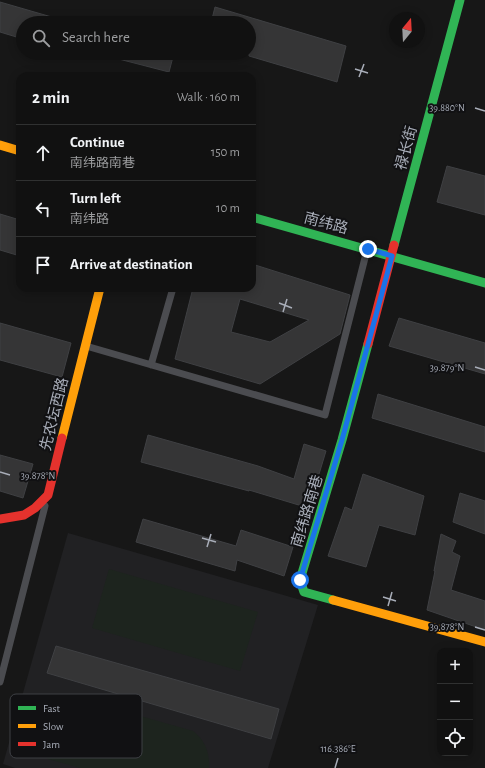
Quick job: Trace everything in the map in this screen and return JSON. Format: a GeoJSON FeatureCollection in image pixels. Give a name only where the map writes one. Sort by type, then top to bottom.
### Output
{"type":"FeatureCollection","features":[{"type":"Feature","properties":{"kind":"street","name":"禄长街"},"geometry":{"type":"LineString","coordinates":[[392,256],[460,0]]}},
{"type":"Feature","properties":{"kind":"street"},"geometry":{"type":"LineString","coordinates":[[0,145],[16,149]]}},
{"type":"Feature","properties":{"kind":"street","name":"南纬路"},"geometry":{"type":"LineString","coordinates":[[256,218],[485,283]]}},
{"type":"Feature","properties":{"kind":"street","name":"南纬路南巷"},"geometry":{"type":"LineString","coordinates":[[392,256],[342,440],[300,580],[304,592],[485,642]]}},
{"type":"Feature","properties":{"kind":"street","name":"先农坛西路"},"geometry":{"type":"LineString","coordinates":[[48,495],[99,292]]}},
{"type":"Feature","properties":{"kind":"street"},"geometry":{"type":"LineString","coordinates":[[1,519],[24,515],[35,508],[48,495]]}},
{"type":"Feature","properties":{"kind":"lane"},"geometry":{"type":"LineString","coordinates":[[86,346],[325,415],[368,249]]}},
{"type":"Feature","properties":{"kind":"lane"},"geometry":{"type":"LineString","coordinates":[[151,365],[172,292]]}},
{"type":"Feature","properties":{"kind":"lane"},"geometry":{"type":"LineString","coordinates":[[0,682],[4,656],[48,495]]}},
{"type":"Feature","properties":{"kind":"shaded area"},"geometry":{"type":"Polygon","coordinates":[[[68,533],[318,605],[268,768],[15,768],[3,764],[10,739],[10,758],[142,758],[142,694],[23,694],[68,533]]]}},
{"type":"Feature","properties":{"kind":"shaded area"},"geometry":{"type":"Polygon","coordinates":[[[109,569],[258,612],[240,671],[92,628],[109,569]]]}},
{"type":"Feature","properties":{"kind":"shaded area"},"geometry":{"type":"Polygon","coordinates":[[[142,716],[193,731],[201,738],[206,747],[209,757],[209,768],[80,768],[47,758],[142,758],[142,716]]]}},
{"type":"Feature","properties":{"kind":"building"},"geometry":{"type":"Polygon","coordinates":[[[0,2],[48,16],[16,16],[16,37],[0,32],[0,2]]]}},
{"type":"Feature","properties":{"kind":"building"},"geometry":{"type":"Polygon","coordinates":[[[215,7],[245,16],[213,16],[215,7]]]}},
{"type":"Feature","properties":{"kind":"building"},"geometry":{"type":"Polygon","coordinates":[[[256,19],[346,46],[337,82],[256,58],[256,19]]]}},
{"type":"Feature","properties":{"kind":"building"},"geometry":{"type":"Polygon","coordinates":[[[123,60],[172,60],[169,72],[123,60]]]}},
{"type":"Feature","properties":{"kind":"building"},"geometry":{"type":"Polygon","coordinates":[[[447,166],[485,176],[485,215],[437,202],[447,166]]]}},
{"type":"Feature","properties":{"kind":"building"},"geometry":{"type":"Polygon","coordinates":[[[0,214],[16,219],[16,255],[0,250],[0,214]]]}},
{"type":"Feature","properties":{"kind":"building"},"geometry":{"type":"Polygon","coordinates":[[[256,265],[350,295],[340,334],[260,384],[175,359],[192,292],[256,292],[256,265]],[[240,299],[231,332],[270,342],[309,320],[240,299]]]}},
{"type":"Feature","properties":{"kind":"building"},"geometry":{"type":"Polygon","coordinates":[[[399,318],[485,343],[485,374],[389,346],[399,318]]]}},
{"type":"Feature","properties":{"kind":"building"},"geometry":{"type":"Polygon","coordinates":[[[0,323],[71,343],[62,377],[0,360],[0,323]]]}},
{"type":"Feature","properties":{"kind":"building"},"geometry":{"type":"Polygon","coordinates":[[[378,394],[485,427],[485,452],[372,418],[378,394]]]}},
{"type":"Feature","properties":{"kind":"building"},"geometry":{"type":"Polygon","coordinates":[[[148,435],[258,466],[294,479],[304,444],[326,451],[316,484],[308,484],[302,506],[249,490],[141,462],[148,435]]]}},
{"type":"Feature","properties":{"kind":"building"},"geometry":{"type":"Polygon","coordinates":[[[0,455],[33,464],[23,498],[0,491],[0,455]]]}},
{"type":"Feature","properties":{"kind":"building"},"geometry":{"type":"Polygon","coordinates":[[[363,474],[424,496],[415,535],[379,525],[366,567],[328,556],[345,507],[352,510],[363,474]]]}},
{"type":"Feature","properties":{"kind":"building"},"geometry":{"type":"Polygon","coordinates":[[[460,493],[485,501],[485,534],[453,522],[460,493]]]}},
{"type":"Feature","properties":{"kind":"building"},"geometry":{"type":"Polygon","coordinates":[[[143,519],[236,546],[241,530],[293,547],[284,576],[237,560],[235,571],[136,542],[143,519]]]}},
{"type":"Feature","properties":{"kind":"building"},"geometry":{"type":"Polygon","coordinates":[[[441,534],[456,541],[452,552],[460,556],[451,590],[485,601],[485,630],[427,610],[441,534]]]}},
{"type":"Feature","properties":{"kind":"building"},"geometry":{"type":"Polygon","coordinates":[[[56,646],[279,709],[271,739],[142,701],[142,694],[118,694],[47,673],[56,646]]]}},
{"type":"Feature","properties":{"kind":"traffic: fast"},"geometry":{"type":"LineString","coordinates":[[394,245],[460,0]]}},
{"type":"Feature","properties":{"kind":"traffic: fast"},"geometry":{"type":"LineString","coordinates":[[256,218],[485,283]]}},
{"type":"Feature","properties":{"kind":"traffic: fast"},"geometry":{"type":"LineString","coordinates":[[333,600],[304,592],[300,580],[342,440],[368,344]]}},
{"type":"Feature","properties":{"kind":"traffic: slow"},"geometry":{"type":"LineString","coordinates":[[0,145],[16,150]]}},
{"type":"Feature","properties":{"kind":"traffic: slow"},"geometry":{"type":"LineString","coordinates":[[62,438],[99,292]]}},
{"type":"Feature","properties":{"kind":"traffic: slow"},"geometry":{"type":"LineString","coordinates":[[333,600],[485,642]]}},
{"type":"Feature","properties":{"kind":"traffic: jam"},"geometry":{"type":"LineString","coordinates":[[368,344],[394,245]]}},
{"type":"Feature","properties":{"kind":"traffic: jam"},"geometry":{"type":"LineString","coordinates":[[0,519],[24,515],[35,508],[48,495],[62,438]]}},
{"type":"Feature","properties":{"kind":"route"},"geometry":{"type":"LineString","coordinates":[[300,580],[342,440],[392,256],[368,249]]}}]}
